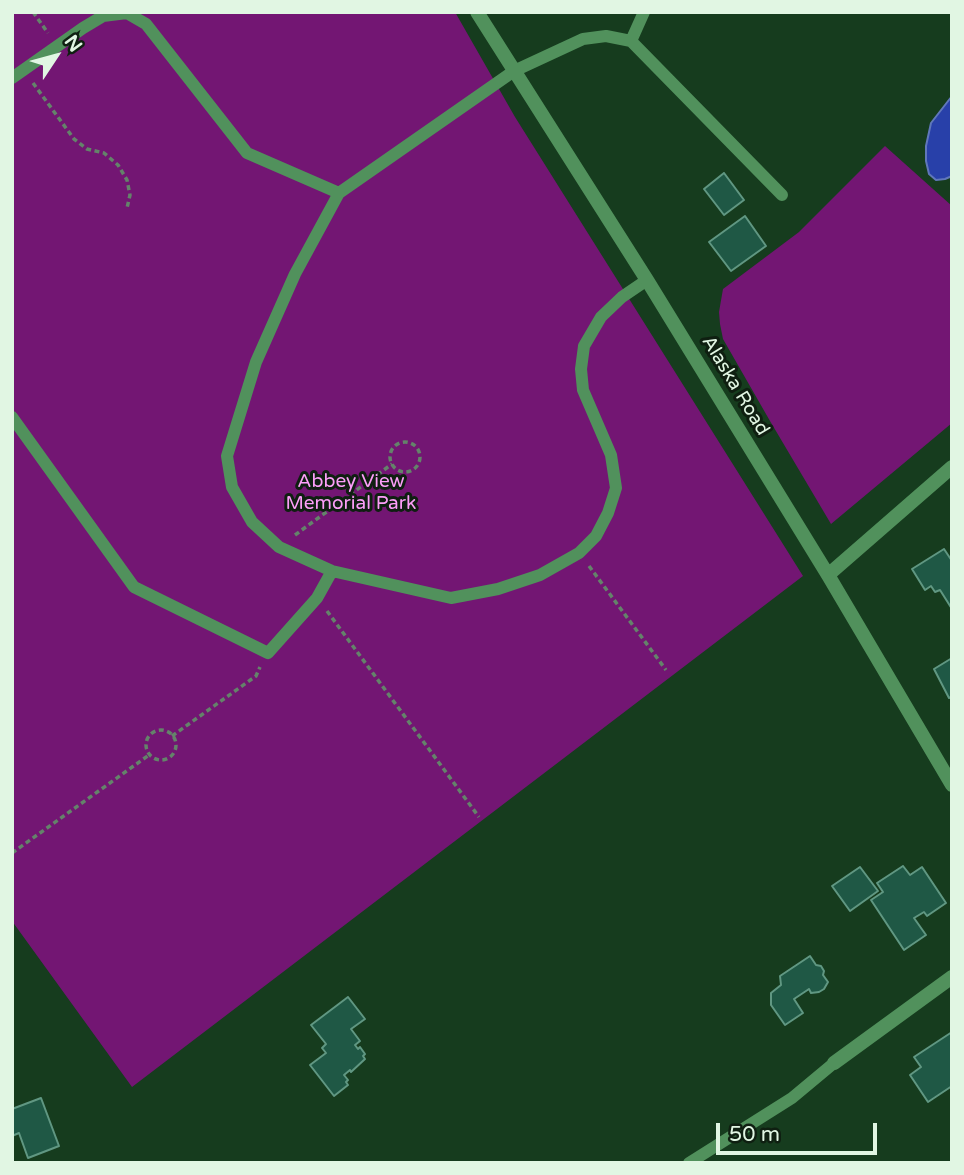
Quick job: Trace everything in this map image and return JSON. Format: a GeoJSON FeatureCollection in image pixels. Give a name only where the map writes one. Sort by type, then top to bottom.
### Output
{"type":"FeatureCollection","features":[{"type":"Feature","properties":{"kind":"street","name":"Alaska Road"},"geometry":{"type":"LineString","coordinates":[[477,12],[648,280],[952,785]]}},
{"type":"Feature","properties":{"kind":"street"},"geometry":{"type":"LineString","coordinates":[[828,575],[952,467]]}},
{"type":"Feature","properties":{"kind":"street"},"geometry":{"type":"LineString","coordinates":[[834,1063],[952,977]]}},
{"type":"Feature","properties":{"kind":"lane"},"geometry":{"type":"LineString","coordinates":[[631,41],[644,12]]}},
{"type":"Feature","properties":{"kind":"lane"},"geometry":{"type":"LineString","coordinates":[[12,78],[103,16],[127,13],[146,24],[247,153],[340,194]]}},
{"type":"Feature","properties":{"kind":"lane"},"geometry":{"type":"LineString","coordinates":[[648,280],[622,297],[601,317],[584,346],[581,369],[583,390],[611,455],[615,488],[608,513],[596,536],[579,553],[540,575],[498,589],[451,598],[332,571],[279,547],[252,522],[232,487],[227,456],[256,362],[295,274],[340,194],[514,71],[583,39],[606,36],[631,41],[782,195]]}},
{"type":"Feature","properties":{"kind":"lane"},"geometry":{"type":"LineString","coordinates":[[12,417],[134,587],[268,653],[317,598],[332,571]]}},
{"type":"Feature","properties":{"kind":"lane"},"geometry":{"type":"LineString","coordinates":[[689,1163],[792,1098],[834,1063]]}},
{"type":"Feature","properties":{"kind":"path"},"geometry":{"type":"LineString","coordinates":[[33,12],[57,46]]}},
{"type":"Feature","properties":{"kind":"path"},"geometry":{"type":"LineString","coordinates":[[23,70],[74,139],[87,149],[104,153],[118,165],[127,180],[130,195],[127,208]]}},
{"type":"Feature","properties":{"kind":"path"},"geometry":{"type":"LineString","coordinates":[[408,443],[416,447],[420,456],[414,469],[399,471],[392,464],[390,455],[398,444],[408,443]]}},
{"type":"Feature","properties":{"kind":"path"},"geometry":{"type":"LineString","coordinates":[[279,547],[392,464]]}},
{"type":"Feature","properties":{"kind":"path"},"geometry":{"type":"LineString","coordinates":[[579,553],[666,670]]}},
{"type":"Feature","properties":{"kind":"path"},"geometry":{"type":"LineString","coordinates":[[317,598],[479,817]]}},
{"type":"Feature","properties":{"kind":"path"},"geometry":{"type":"LineString","coordinates":[[173,736],[256,676],[268,653]]}},
{"type":"Feature","properties":{"kind":"path"},"geometry":{"type":"LineString","coordinates":[[164,731],[173,736],[176,745],[170,757],[161,761],[149,755],[146,745],[153,732],[164,731]]}},
{"type":"Feature","properties":{"kind":"path"},"geometry":{"type":"LineString","coordinates":[[12,853],[149,755]]}},
{"type":"Feature","properties":{"kind":"green space","name":"Abbey View Memorial Park"},"geometry":{"type":"Polygon","coordinates":[[[12,12],[455,12],[515,117],[803,576],[132,1087],[12,921],[12,12]]]}},
{"type":"Feature","properties":{"kind":"green space"},"geometry":{"type":"Polygon","coordinates":[[[885,146],[952,206],[952,423],[831,524],[723,339],[719,312],[723,289],[799,232],[885,146]]]}},
{"type":"Feature","properties":{"kind":"shaded area"},"geometry":{"type":"Polygon","coordinates":[[[952,96],[952,176],[936,180],[929,174],[926,146],[931,123],[952,96]]]}},
{"type":"Feature","properties":{"kind":"building"},"geometry":{"type":"Polygon","coordinates":[[[724,173],[744,200],[724,215],[704,189],[724,173]]]}},
{"type":"Feature","properties":{"kind":"building"},"geometry":{"type":"Polygon","coordinates":[[[745,216],[766,246],[731,271],[709,242],[745,216]]]}},
{"type":"Feature","properties":{"kind":"building"},"geometry":{"type":"Polygon","coordinates":[[[944,549],[952,561],[952,609],[940,590],[935,592],[931,586],[925,590],[912,569],[944,549]]]}},
{"type":"Feature","properties":{"kind":"building"},"geometry":{"type":"Polygon","coordinates":[[[952,658],[952,698],[949,698],[934,669],[952,658]]]}},
{"type":"Feature","properties":{"kind":"building"},"geometry":{"type":"Polygon","coordinates":[[[903,866],[910,875],[922,867],[946,903],[927,916],[924,912],[914,918],[926,935],[904,950],[871,900],[883,892],[877,883],[903,866]]]}},
{"type":"Feature","properties":{"kind":"building"},"geometry":{"type":"Polygon","coordinates":[[[860,867],[878,891],[850,911],[832,886],[860,867]]]}},
{"type":"Feature","properties":{"kind":"building"},"geometry":{"type":"Polygon","coordinates":[[[810,956],[816,965],[821,966],[828,982],[819,992],[811,993],[809,989],[794,999],[803,1013],[785,1025],[771,1005],[771,993],[781,985],[780,976],[810,956]]]}},
{"type":"Feature","properties":{"kind":"building"},"geometry":{"type":"Polygon","coordinates":[[[348,997],[365,1019],[351,1029],[360,1041],[355,1045],[365,1054],[365,1059],[344,1075],[348,1085],[334,1096],[310,1065],[326,1053],[322,1048],[326,1044],[311,1025],[348,997]]]}},
{"type":"Feature","properties":{"kind":"building"},"geometry":{"type":"Polygon","coordinates":[[[952,1032],[952,1086],[928,1102],[910,1075],[921,1067],[914,1057],[952,1032]]]}},
{"type":"Feature","properties":{"kind":"building"},"geometry":{"type":"Polygon","coordinates":[[[41,1098],[59,1146],[28,1158],[19,1133],[12,1136],[12,1109],[41,1098]]]}}]}
